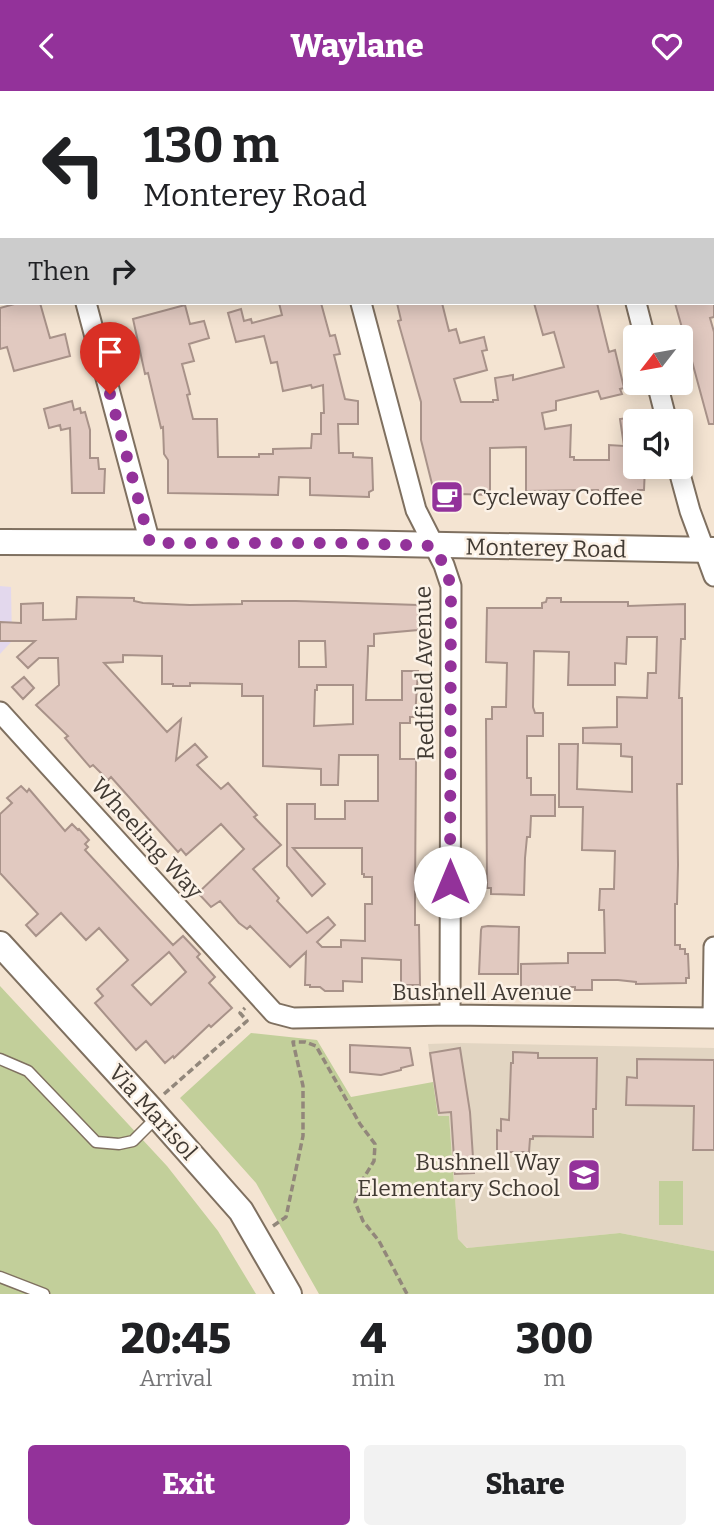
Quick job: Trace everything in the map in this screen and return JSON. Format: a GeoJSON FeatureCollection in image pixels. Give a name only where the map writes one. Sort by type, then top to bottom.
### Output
{"type":"FeatureCollection","features":[{"type":"Feature","properties":{"kind":"street"},"geometry":{"type":"LineString","coordinates":[[87,305],[150,543]]}},
{"type":"Feature","properties":{"kind":"street","name":"Redfield Avenue"},"geometry":{"type":"LineString","coordinates":[[361,305],[416,510],[444,565],[451,586],[450,1015]]}},
{"type":"Feature","properties":{"kind":"street"},"geometry":{"type":"LineString","coordinates":[[637,305],[642,325]]}},
{"type":"Feature","properties":{"kind":"street"},"geometry":{"type":"LineString","coordinates":[[681,479],[690,511],[710,550],[714,576]]}},
{"type":"Feature","properties":{"kind":"street","name":"Monterey Road"},"geometry":{"type":"LineString","coordinates":[[0,542],[344,543],[710,550]]}},
{"type":"Feature","properties":{"kind":"street","name":"Wheeling Way"},"geometry":{"type":"LineString","coordinates":[[0,712],[257,997]]}},
{"type":"Feature","properties":{"kind":"street","name":"Via Marisol"},"geometry":{"type":"LineString","coordinates":[[0,944],[241,1211],[289,1294]]}},
{"type":"Feature","properties":{"kind":"street"},"geometry":{"type":"LineString","coordinates":[[714,947],[714,1019]]}},
{"type":"Feature","properties":{"kind":"street","name":"Bushnell Avenue"},"geometry":{"type":"LineString","coordinates":[[257,997],[274,1013],[293,1018],[450,1015],[714,1019]]}},
{"type":"Feature","properties":{"kind":"lane"},"geometry":{"type":"LineString","coordinates":[[0,1059],[28,1071],[96,1142],[118,1144],[133,1141],[153,1112]]}},
{"type":"Feature","properties":{"kind":"lane"},"geometry":{"type":"LineString","coordinates":[[0,1277],[44,1294]]}},
{"type":"Feature","properties":{"kind":"path"},"geometry":{"type":"LineString","coordinates":[[153,1112],[247,1021],[240,1013],[257,997]]}},
{"type":"Feature","properties":{"kind":"path"},"geometry":{"type":"LineString","coordinates":[[257,1238],[286,1217],[303,1136],[303,1086],[293,1042],[305,1042],[316,1047],[360,1124],[375,1144],[374,1161],[363,1179],[355,1202],[363,1221],[379,1241],[407,1294]]}},
{"type":"Feature","properties":{"kind":"shaded area"},"geometry":{"type":"Polygon","coordinates":[[[0,586],[11,587],[12,641],[0,654],[0,586]]]}},
{"type":"Feature","properties":{"kind":"shaded area","name":"Bushnell Way Elementary School"},"geometry":{"type":"Polygon","coordinates":[[[428,1044],[714,1048],[714,1251],[620,1233],[468,1248],[458,1240],[449,1116],[438,1117],[428,1044]]]}},
{"type":"Feature","properties":{"kind":"green space"},"geometry":{"type":"Polygon","coordinates":[[[0,986],[167,1166],[218,1231],[256,1294],[0,1294],[0,986]]]}},
{"type":"Feature","properties":{"kind":"green space"},"geometry":{"type":"Polygon","coordinates":[[[251,1033],[317,1040],[351,1097],[433,1082],[438,1116],[449,1116],[458,1239],[467,1248],[620,1233],[714,1251],[714,1294],[319,1294],[256,1183],[180,1098],[251,1033]]]}},
{"type":"Feature","properties":{"kind":"green space"},"geometry":{"type":"Polygon","coordinates":[[[659,1181],[683,1181],[683,1225],[659,1225],[659,1181]]]}},
{"type":"Feature","properties":{"kind":"building"},"geometry":{"type":"Polygon","coordinates":[[[11,305],[41,305],[50,338],[65,334],[70,356],[14,371],[7,347],[0,349],[0,308],[11,305]]]}},
{"type":"Feature","properties":{"kind":"building"},"geometry":{"type":"Polygon","coordinates":[[[185,305],[190,324],[204,321],[209,338],[189,344],[194,361],[182,364],[193,419],[217,419],[218,457],[259,457],[259,454],[273,454],[273,449],[311,448],[312,434],[321,434],[321,413],[324,413],[323,385],[283,391],[277,362],[271,363],[264,336],[236,342],[228,313],[241,309],[244,321],[251,319],[252,323],[282,315],[280,305],[322,305],[330,336],[335,335],[340,354],[334,355],[345,399],[358,401],[358,424],[338,424],[339,453],[372,458],[373,490],[369,492],[369,497],[310,495],[310,478],[279,477],[278,495],[168,493],[168,460],[164,454],[163,427],[161,428],[148,373],[145,374],[133,319],[185,305]]]}},
{"type":"Feature","properties":{"kind":"building"},"geometry":{"type":"Polygon","coordinates":[[[397,305],[442,305],[449,331],[456,329],[460,343],[484,337],[487,350],[482,351],[487,370],[454,379],[461,402],[493,402],[498,400],[495,378],[513,375],[513,380],[564,367],[554,332],[543,335],[535,305],[597,305],[609,352],[615,350],[623,384],[623,388],[620,389],[622,394],[601,399],[598,391],[556,401],[556,410],[542,413],[545,429],[571,425],[570,457],[574,457],[574,460],[609,460],[609,445],[623,446],[623,479],[644,479],[644,490],[638,490],[638,495],[599,494],[598,490],[526,491],[526,447],[490,448],[490,495],[461,494],[461,508],[438,508],[421,440],[421,402],[398,321],[401,320],[397,305]]]}},
{"type":"Feature","properties":{"kind":"building"},"geometry":{"type":"Polygon","coordinates":[[[676,305],[714,305],[714,317],[710,318],[714,332],[714,424],[709,424],[693,365],[693,325],[681,325],[676,305]]]}},
{"type":"Feature","properties":{"kind":"building"},"geometry":{"type":"Polygon","coordinates":[[[72,401],[74,410],[80,408],[81,413],[85,412],[90,430],[90,458],[98,458],[99,469],[105,469],[104,493],[72,493],[70,428],[61,430],[60,425],[49,428],[44,409],[72,401]]]}},
{"type":"Feature","properties":{"kind":"building"},"geometry":{"type":"Polygon","coordinates":[[[620,419],[623,419],[623,439],[620,419]]]}},
{"type":"Feature","properties":{"kind":"building"},"geometry":{"type":"Polygon","coordinates":[[[77,597],[134,598],[134,601],[143,603],[190,605],[296,601],[418,605],[418,630],[374,634],[374,646],[368,646],[366,700],[402,700],[402,671],[418,671],[415,717],[410,717],[410,723],[400,723],[400,759],[416,759],[415,925],[419,925],[420,985],[401,985],[401,960],[362,958],[362,982],[343,981],[343,991],[325,991],[320,987],[310,987],[305,985],[306,952],[290,967],[250,926],[247,929],[239,923],[220,901],[211,907],[198,893],[244,849],[221,824],[186,855],[181,849],[178,852],[111,777],[108,780],[93,765],[90,767],[65,738],[68,736],[36,705],[59,685],[58,658],[39,658],[28,668],[17,657],[35,641],[0,641],[0,622],[21,623],[21,604],[43,603],[43,620],[76,619],[77,597]],[[299,641],[299,667],[326,667],[325,641],[299,641]],[[123,655],[123,662],[104,663],[167,732],[181,719],[176,760],[195,744],[207,757],[197,765],[221,789],[228,783],[257,815],[254,817],[281,845],[253,869],[279,898],[277,901],[307,933],[328,917],[335,925],[317,942],[322,947],[341,947],[341,940],[365,941],[365,904],[372,904],[372,877],[364,877],[362,874],[362,848],[293,848],[325,884],[312,896],[287,866],[287,804],[315,804],[315,819],[345,819],[345,801],[378,801],[378,755],[339,755],[338,785],[321,785],[321,769],[263,766],[263,696],[242,696],[242,684],[162,684],[162,656],[123,655]],[[317,685],[314,726],[353,724],[353,685],[317,685]]]}},
{"type":"Feature","properties":{"kind":"building"},"geometry":{"type":"Polygon","coordinates":[[[547,598],[561,598],[561,602],[628,602],[628,606],[685,604],[685,639],[681,639],[679,698],[682,698],[682,784],[677,784],[675,945],[680,945],[680,949],[685,949],[685,954],[688,954],[689,978],[686,978],[686,983],[636,984],[618,980],[592,980],[592,990],[544,987],[544,993],[521,993],[521,964],[568,963],[568,953],[605,953],[604,910],[599,910],[600,889],[614,889],[615,851],[582,850],[583,807],[559,807],[559,744],[578,744],[577,789],[632,792],[632,757],[621,756],[621,744],[583,743],[583,728],[617,727],[617,697],[647,698],[648,673],[656,673],[657,637],[627,637],[626,664],[615,663],[615,685],[568,685],[569,652],[534,651],[533,707],[535,713],[543,713],[543,736],[527,736],[527,778],[531,778],[531,795],[555,795],[555,816],[531,816],[525,858],[524,895],[491,894],[491,888],[487,888],[486,719],[492,719],[492,707],[506,707],[507,663],[486,662],[487,608],[542,608],[542,603],[546,602],[547,598]]]}},
{"type":"Feature","properties":{"kind":"building"},"geometry":{"type":"Polygon","coordinates":[[[24,677],[34,688],[23,699],[12,687],[24,677]]]}},
{"type":"Feature","properties":{"kind":"building"},"geometry":{"type":"Polygon","coordinates":[[[21,786],[27,792],[29,789],[65,831],[72,824],[79,829],[89,840],[85,844],[88,847],[85,850],[173,945],[183,936],[200,954],[197,957],[215,977],[209,983],[232,1008],[211,1027],[209,1025],[174,1058],[173,1056],[165,1063],[146,1041],[136,1050],[95,1003],[103,996],[97,989],[128,960],[99,928],[86,940],[61,913],[36,936],[26,925],[38,914],[0,873],[0,814],[12,803],[7,798],[21,786]],[[169,952],[132,985],[151,1005],[186,972],[169,952]]]}},
{"type":"Feature","properties":{"kind":"building"},"geometry":{"type":"Polygon","coordinates":[[[482,927],[519,927],[518,974],[479,974],[481,930],[482,927]]]}},
{"type":"Feature","properties":{"kind":"building"},"geometry":{"type":"Polygon","coordinates":[[[350,1045],[410,1048],[413,1065],[381,1075],[350,1072],[350,1045]]]}},
{"type":"Feature","properties":{"kind":"building"},"geometry":{"type":"Polygon","coordinates":[[[460,1048],[470,1112],[474,1173],[455,1174],[451,1112],[439,1113],[430,1053],[460,1048]]]}},
{"type":"Feature","properties":{"kind":"building"},"geometry":{"type":"Polygon","coordinates":[[[513,1052],[538,1053],[538,1058],[597,1058],[593,1137],[533,1136],[533,1139],[530,1139],[529,1152],[497,1152],[497,1130],[501,1131],[501,1119],[509,1120],[513,1052]]]}},
{"type":"Feature","properties":{"kind":"building"},"geometry":{"type":"Polygon","coordinates":[[[637,1059],[714,1060],[714,1150],[693,1150],[694,1106],[626,1105],[627,1077],[637,1078],[637,1059]]]}},
{"type":"Feature","properties":{"kind":"place","name":"Cycleway Coffee"},"geometry":{"type":"Point","coordinates":[447,497]}},
{"type":"Feature","properties":{"kind":"place","name":"Bushnell Way Elementary School"},"geometry":{"type":"Point","coordinates":[584,1175]}},
{"type":"Feature","properties":{"kind":"route"},"geometry":{"type":"LineString","coordinates":[[110,394],[150,543],[433,546],[444,565],[451,586],[450,882]]}}]}
